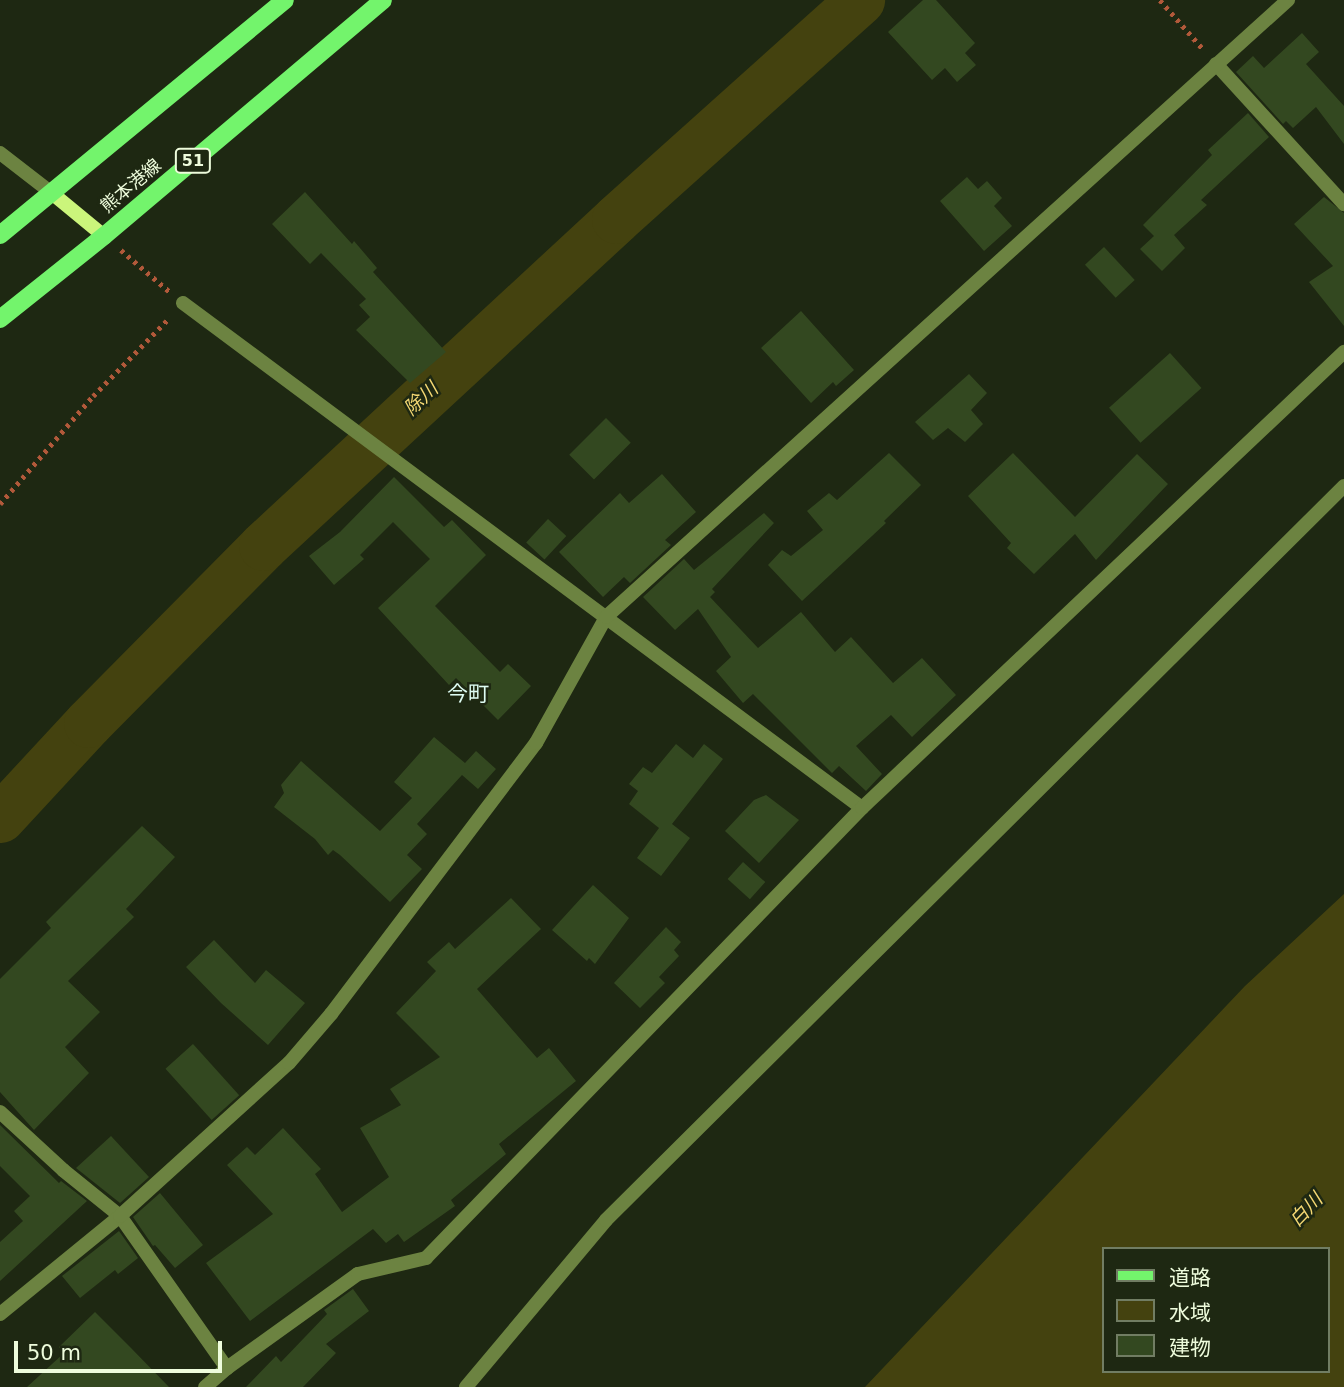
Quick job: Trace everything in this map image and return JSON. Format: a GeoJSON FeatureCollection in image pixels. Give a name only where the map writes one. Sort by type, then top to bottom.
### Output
{"type":"FeatureCollection","features":[{"type":"Feature","properties":{"kind":"main road"},"geometry":{"type":"LineString","coordinates":[[0,235],[285,0]]}},
{"type":"Feature","properties":{"kind":"main road","name":"熊本港線"},"geometry":{"type":"LineString","coordinates":[[0,319],[104,236],[383,0]]}},
{"type":"Feature","properties":{"kind":"street"},"geometry":{"type":"LineString","coordinates":[[0,1314],[120,1216],[289,1063],[331,1013],[536,743],[606,617],[1288,0]]}},
{"type":"Feature","properties":{"kind":"street"},"geometry":{"type":"LineString","coordinates":[[1216,64],[1344,204]]}},
{"type":"Feature","properties":{"kind":"street"},"geometry":{"type":"LineString","coordinates":[[0,153],[104,236]]}},
{"type":"Feature","properties":{"kind":"street"},"geometry":{"type":"LineString","coordinates":[[183,303],[862,808]]}},
{"type":"Feature","properties":{"kind":"street"},"geometry":{"type":"LineString","coordinates":[[205,1387],[227,1368],[358,1274],[425,1258],[862,808],[1344,352]]}},
{"type":"Feature","properties":{"kind":"street"},"geometry":{"type":"LineString","coordinates":[[466,1387],[606,1220],[1344,486]]}},
{"type":"Feature","properties":{"kind":"street"},"geometry":{"type":"LineString","coordinates":[[0,1112],[63,1170],[120,1216],[227,1368]]}},
{"type":"Feature","properties":{"kind":"path"},"geometry":{"type":"LineString","coordinates":[[1160,0],[1216,64]]}},
{"type":"Feature","properties":{"kind":"path"},"geometry":{"type":"LineString","coordinates":[[0,504],[93,396],[183,303],[104,236]]}},
{"type":"Feature","properties":{"kind":"water","name":"白川"},"geometry":{"type":"Polygon","coordinates":[[[1344,894],[1344,1387],[865,1387],[1245,986],[1344,894]]]}},
{"type":"Feature","properties":{"kind":"building"},"geometry":{"type":"Polygon","coordinates":[[[923,0],[936,0],[975,43],[965,53],[976,65],[957,82],[945,68],[932,80],[888,32],[923,0]]]}},
{"type":"Feature","properties":{"kind":"building"},"geometry":{"type":"Polygon","coordinates":[[[1302,33],[1319,52],[1306,64],[1344,106],[1344,144],[1316,107],[1293,128],[1286,121],[1283,124],[1236,72],[1253,56],[1264,68],[1302,33]]]}},
{"type":"Feature","properties":{"kind":"building"},"geometry":{"type":"Polygon","coordinates":[[[1248,113],[1269,137],[1201,200],[1207,205],[1174,235],[1185,248],[1162,271],[1140,249],[1154,236],[1143,225],[1212,155],[1208,150],[1248,113]]]}},
{"type":"Feature","properties":{"kind":"building"},"geometry":{"type":"Polygon","coordinates":[[[967,177],[978,189],[987,181],[1002,198],[994,206],[1012,226],[984,251],[940,201],[967,177]]]}},
{"type":"Feature","properties":{"kind":"building"},"geometry":{"type":"Polygon","coordinates":[[[305,192],[352,244],[354,241],[377,268],[373,272],[446,352],[410,383],[356,330],[370,317],[359,305],[366,299],[321,253],[310,264],[272,224],[305,192]]]}},
{"type":"Feature","properties":{"kind":"building"},"geometry":{"type":"Polygon","coordinates":[[[1324,197],[1344,213],[1344,326],[1309,282],[1333,266],[1294,224],[1324,197]]]}},
{"type":"Feature","properties":{"kind":"building"},"geometry":{"type":"Polygon","coordinates":[[[1104,247],[1135,280],[1116,298],[1085,265],[1104,247]]]}},
{"type":"Feature","properties":{"kind":"building"},"geometry":{"type":"Polygon","coordinates":[[[801,311],[854,370],[836,386],[833,382],[811,403],[761,348],[801,311]]]}},
{"type":"Feature","properties":{"kind":"building"},"geometry":{"type":"Polygon","coordinates":[[[1170,353],[1201,388],[1141,443],[1109,408],[1170,353]]]}},
{"type":"Feature","properties":{"kind":"building"},"geometry":{"type":"Polygon","coordinates":[[[969,374],[987,393],[971,410],[983,424],[965,442],[948,428],[933,440],[915,422],[969,374]]]}},
{"type":"Feature","properties":{"kind":"building"},"geometry":{"type":"Polygon","coordinates":[[[606,418],[631,443],[594,480],[569,455],[606,418]]]}},
{"type":"Feature","properties":{"kind":"building"},"geometry":{"type":"Polygon","coordinates":[[[889,453],[921,485],[884,521],[886,523],[802,601],[768,565],[782,550],[791,556],[823,530],[807,511],[829,493],[837,500],[889,453]]]}},
{"type":"Feature","properties":{"kind":"building"},"geometry":{"type":"Polygon","coordinates":[[[1013,453],[1075,517],[1137,454],[1168,484],[1096,560],[1075,534],[1034,574],[1007,548],[1011,543],[968,496],[1013,453]]]}},
{"type":"Feature","properties":{"kind":"building"},"geometry":{"type":"Polygon","coordinates":[[[662,474],[696,512],[665,540],[671,545],[630,583],[624,577],[603,597],[559,552],[620,493],[629,503],[662,474]]]}},
{"type":"Feature","properties":{"kind":"building"},"geometry":{"type":"Polygon","coordinates":[[[394,477],[444,527],[452,520],[486,555],[435,606],[500,672],[508,664],[531,686],[498,720],[456,678],[449,685],[378,608],[430,559],[393,522],[360,555],[364,559],[334,585],[309,556],[340,532],[394,477]]]}},
{"type":"Feature","properties":{"kind":"building"},"geometry":{"type":"Polygon","coordinates":[[[764,513],[774,523],[712,589],[715,592],[710,597],[758,648],[801,612],[835,652],[851,637],[893,683],[922,658],[956,695],[912,737],[891,715],[856,746],[882,774],[866,791],[839,766],[832,773],[753,694],[743,703],[716,671],[731,657],[698,609],[675,630],[643,597],[684,559],[694,570],[764,513]]]}},
{"type":"Feature","properties":{"kind":"building"},"geometry":{"type":"Polygon","coordinates":[[[548,519],[566,536],[544,559],[526,542],[548,519]]]}},
{"type":"Feature","properties":{"kind":"building"},"geometry":{"type":"Polygon","coordinates":[[[434,737],[465,763],[476,751],[496,769],[478,789],[462,775],[417,824],[427,834],[407,855],[422,869],[390,902],[340,855],[333,850],[328,855],[315,839],[274,807],[284,793],[281,785],[301,761],[380,831],[412,798],[394,782],[434,737]]]}},
{"type":"Feature","properties":{"kind":"building"},"geometry":{"type":"Polygon","coordinates":[[[676,744],[693,758],[704,744],[723,759],[672,824],[690,838],[661,876],[637,858],[659,828],[629,804],[638,791],[629,784],[643,767],[652,773],[676,744]]]}},
{"type":"Feature","properties":{"kind":"building"},"geometry":{"type":"Polygon","coordinates":[[[766,795],[799,820],[759,863],[725,831],[754,800],[766,795]]]}},
{"type":"Feature","properties":{"kind":"building"},"geometry":{"type":"Polygon","coordinates":[[[142,826],[175,857],[126,909],[134,917],[68,981],[100,1012],[65,1047],[89,1073],[34,1130],[0,1092],[0,979],[51,928],[46,922],[142,826]]]}},
{"type":"Feature","properties":{"kind":"building"},"geometry":{"type":"Polygon","coordinates":[[[743,862],[765,882],[750,899],[728,879],[743,862]]]}},
{"type":"Feature","properties":{"kind":"building"},"geometry":{"type":"Polygon","coordinates":[[[593,885],[629,918],[595,964],[589,958],[587,961],[552,930],[593,885]]]}},
{"type":"Feature","properties":{"kind":"building"},"geometry":{"type":"Polygon","coordinates":[[[511,898],[541,929],[477,989],[537,1058],[549,1048],[576,1081],[499,1144],[506,1154],[451,1200],[455,1206],[404,1242],[398,1234],[386,1243],[373,1229],[250,1321],[206,1263],[273,1214],[227,1165],[247,1147],[255,1155],[283,1128],[321,1169],[315,1174],[342,1212],[389,1177],[360,1128],[401,1105],[390,1089],[440,1057],[396,1013],[436,971],[427,962],[449,942],[455,949],[511,898]]]}},
{"type":"Feature","properties":{"kind":"building"},"geometry":{"type":"Polygon","coordinates":[[[666,927],[681,942],[674,950],[679,956],[659,977],[665,983],[640,1008],[614,983],[666,927]]]}},
{"type":"Feature","properties":{"kind":"building"},"geometry":{"type":"Polygon","coordinates":[[[214,940],[255,983],[266,970],[305,1003],[268,1045],[186,967],[214,940]]]}},
{"type":"Feature","properties":{"kind":"building"},"geometry":{"type":"Polygon","coordinates":[[[193,1044],[239,1095],[212,1120],[166,1069],[193,1044]]]}},
{"type":"Feature","properties":{"kind":"building"},"geometry":{"type":"Polygon","coordinates":[[[0,1125],[59,1183],[61,1181],[87,1201],[0,1281],[0,1242],[23,1221],[14,1211],[30,1196],[0,1166],[0,1125]]]}},
{"type":"Feature","properties":{"kind":"building"},"geometry":{"type":"Polygon","coordinates":[[[111,1136],[149,1177],[120,1203],[76,1168],[111,1136]]]}},
{"type":"Feature","properties":{"kind":"building"},"geometry":{"type":"Polygon","coordinates":[[[160,1193],[203,1245],[175,1268],[155,1245],[153,1246],[133,1217],[160,1193]]]}},
{"type":"Feature","properties":{"kind":"building"},"geometry":{"type":"Polygon","coordinates":[[[119,1231],[138,1258],[118,1274],[115,1270],[80,1298],[62,1276],[119,1231]]]}},
{"type":"Feature","properties":{"kind":"building"},"geometry":{"type":"Polygon","coordinates":[[[353,1289],[369,1311],[326,1344],[336,1353],[303,1387],[246,1387],[276,1356],[281,1362],[327,1314],[324,1310],[353,1289]]]}},
{"type":"Feature","properties":{"kind":"building"},"geometry":{"type":"Polygon","coordinates":[[[95,1312],[169,1387],[27,1387],[64,1353],[59,1347],[95,1312]]]}},
{"type":"Feature","properties":{"kind":"waterway","name":"除川"},"geometry":{"type":"LineString","coordinates":[[0,818],[88,723],[263,546],[616,219],[860,0]]}},
{"type":"Feature","properties":{"kind":"district","name":"今町"},"geometry":{"type":"Point","coordinates":[468,694]}}]}
